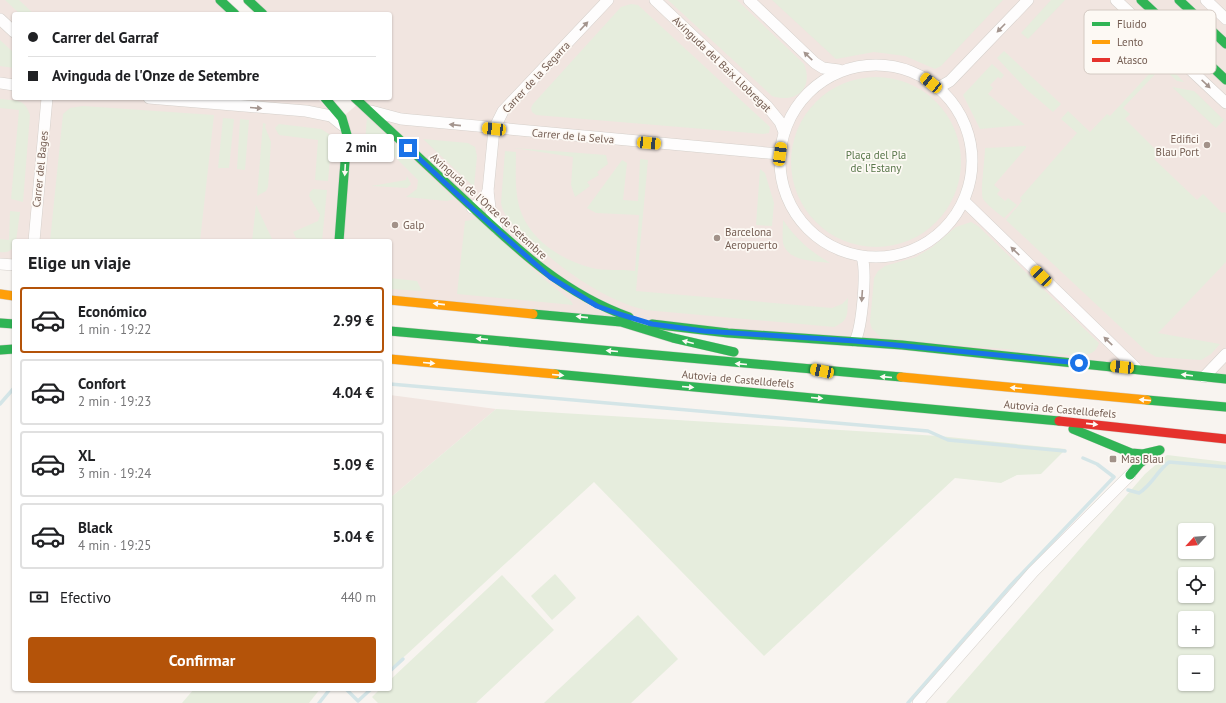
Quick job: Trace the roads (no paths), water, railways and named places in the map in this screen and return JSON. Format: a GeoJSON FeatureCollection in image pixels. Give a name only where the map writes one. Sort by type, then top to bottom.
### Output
{"type":"FeatureCollection","features":[{"type":"Feature","properties":{"kind":"main road"},"geometry":{"type":"LineString","coordinates":[[220,0],[233,12]]}},
{"type":"Feature","properties":{"kind":"main road"},"geometry":{"type":"LineString","coordinates":[[248,0],[261,12]]}},
{"type":"Feature","properties":{"kind":"main road"},"geometry":{"type":"LineString","coordinates":[[1141,0],[1152,10]]}},
{"type":"Feature","properties":{"kind":"main road"},"geometry":{"type":"LineString","coordinates":[[1179,0],[1190,10]]}},
{"type":"Feature","properties":{"kind":"main road"},"geometry":{"type":"LineString","coordinates":[[1216,35],[1226,44]]}},
{"type":"Feature","properties":{"kind":"main road"},"geometry":{"type":"LineString","coordinates":[[1216,71],[1226,80]]}},
{"type":"Feature","properties":{"kind":"main road"},"geometry":{"type":"LineString","coordinates":[[327,100],[344,123],[347,141],[339,239]]}},
{"type":"Feature","properties":{"kind":"main road","name":"Avinguda de l'Onze de Setembre"},"geometry":{"type":"LineString","coordinates":[[357,100],[472,208],[550,277],[597,306]]}},
{"type":"Feature","properties":{"kind":"main road"},"geometry":{"type":"LineString","coordinates":[[0,290],[12,289]]}},
{"type":"Feature","properties":{"kind":"main road"},"geometry":{"type":"LineString","coordinates":[[0,294],[12,296]]}},
{"type":"Feature","properties":{"kind":"main road"},"geometry":{"type":"LineString","coordinates":[[392,300],[621,322],[698,344],[822,371]]}},
{"type":"Feature","properties":{"kind":"main road"},"geometry":{"type":"LineString","coordinates":[[597,306],[621,322]]}},
{"type":"Feature","properties":{"kind":"main road"},"geometry":{"type":"LineString","coordinates":[[597,306],[636,320],[670,327],[704,331],[855,341],[1136,368],[1226,379]]}},
{"type":"Feature","properties":{"kind":"main road"},"geometry":{"type":"LineString","coordinates":[[0,323],[12,324]]}},
{"type":"Feature","properties":{"kind":"main road","name":"Autovia de Castelldefels"},"geometry":{"type":"LineString","coordinates":[[392,331],[1226,407]]}},
{"type":"Feature","properties":{"kind":"main road"},"geometry":{"type":"LineString","coordinates":[[0,350],[12,349]]}},
{"type":"Feature","properties":{"kind":"main road","name":"Autovia de Castelldefels"},"geometry":{"type":"LineString","coordinates":[[392,359],[1039,418],[1170,431],[1226,439]]}},
{"type":"Feature","properties":{"kind":"main road"},"geometry":{"type":"LineString","coordinates":[[1039,418],[1079,431],[1131,453],[1143,454],[1171,447]]}},
{"type":"Feature","properties":{"kind":"main road"},"geometry":{"type":"LineString","coordinates":[[1184,443],[1211,438]]}},
{"type":"Feature","properties":{"kind":"main road"},"geometry":{"type":"LineString","coordinates":[[1109,443],[1126,456],[1130,462],[1130,475]]}},
{"type":"Feature","properties":{"kind":"main road"},"geometry":{"type":"LineString","coordinates":[[1130,475],[1145,459],[1160,450]]}},
{"type":"Feature","properties":{"kind":"street","name":"Carrer de la Segarra"},"geometry":{"type":"LineString","coordinates":[[498,231],[490,208],[488,191],[494,129],[503,111],[608,0]]}},
{"type":"Feature","properties":{"kind":"street","name":"Avinguda del Baix Llobregat"},"geometry":{"type":"LineString","coordinates":[[655,0],[767,106],[780,122],[784,132]]}},
{"type":"Feature","properties":{"kind":"street"},"geometry":{"type":"LineString","coordinates":[[749,0],[815,63],[823,68],[842,70]]}},
{"type":"Feature","properties":{"kind":"street"},"geometry":{"type":"LineString","coordinates":[[938,88],[955,76],[1028,0]]}},
{"type":"Feature","properties":{"kind":"street"},"geometry":{"type":"LineString","coordinates":[[1116,0],[1127,10]]}},
{"type":"Feature","properties":{"kind":"street"},"geometry":{"type":"LineString","coordinates":[[1206,0],[1226,19]]}},
{"type":"Feature","properties":{"kind":"street"},"geometry":{"type":"LineString","coordinates":[[0,19],[12,30]]}},
{"type":"Feature","properties":{"kind":"street"},"geometry":{"type":"LineString","coordinates":[[882,65],[910,71],[925,78],[938,88],[958,110],[969,138],[972,167],[970,183],[964,201],[942,231],[928,242],[900,254],[882,257],[862,257],[834,248],[815,236],[796,215],[786,195],[781,178],[780,154],[784,132],[791,115],[802,99],[818,84],[842,70],[858,66],[882,65]]}},
{"type":"Feature","properties":{"kind":"street"},"geometry":{"type":"LineString","coordinates":[[1195,74],[1226,103]]}},
{"type":"Feature","properties":{"kind":"street"},"geometry":{"type":"LineString","coordinates":[[0,83],[12,85]]}},
{"type":"Feature","properties":{"kind":"street","name":"Carrer del Bages"},"geometry":{"type":"LineString","coordinates":[[34,239],[47,100]]}},
{"type":"Feature","properties":{"kind":"street"},"geometry":{"type":"LineString","coordinates":[[172,100],[319,113],[331,116],[344,123]]}},
{"type":"Feature","properties":{"kind":"street"},"geometry":{"type":"LineString","coordinates":[[217,104],[234,100]]}},
{"type":"Feature","properties":{"kind":"street","name":"Carrer de la Selva"},"geometry":{"type":"LineString","coordinates":[[368,110],[402,119],[494,129],[780,154]]}},
{"type":"Feature","properties":{"kind":"street"},"geometry":{"type":"LineString","coordinates":[[472,208],[484,199],[488,191]]}},
{"type":"Feature","properties":{"kind":"street"},"geometry":{"type":"LineString","coordinates":[[964,201],[1136,368]]}},
{"type":"Feature","properties":{"kind":"street"},"geometry":{"type":"LineString","coordinates":[[855,341],[860,328],[864,269],[862,257]]}},
{"type":"Feature","properties":{"kind":"street"},"geometry":{"type":"LineString","coordinates":[[0,264],[12,265]]}},
{"type":"Feature","properties":{"kind":"street"},"geometry":{"type":"LineString","coordinates":[[1204,377],[1226,354]]}},
{"type":"Feature","properties":{"kind":"street"},"geometry":{"type":"LineString","coordinates":[[918,703],[1033,572],[1130,475]]}},
{"type":"Feature","properties":{"kind":"waterway"},"geometry":{"type":"LineString","coordinates":[[392,384],[928,431],[948,440],[1065,451]]}},
{"type":"Feature","properties":{"kind":"waterway"},"geometry":{"type":"LineString","coordinates":[[0,404],[12,390]]}},
{"type":"Feature","properties":{"kind":"waterway"},"geometry":{"type":"LineString","coordinates":[[908,703],[1011,585],[1114,477],[1097,464],[1083,458]]}},
{"type":"Feature","properties":{"kind":"waterway"},"geometry":{"type":"LineString","coordinates":[[1128,490],[1139,493],[1144,490],[1169,462],[1226,467]]}},
{"type":"Feature","properties":{"kind":"waterway"},"geometry":{"type":"LineString","coordinates":[[392,669],[403,659]]}},
{"type":"Feature","properties":{"kind":"waterway"},"geometry":{"type":"LineString","coordinates":[[319,703],[328,691]]}},
{"type":"Feature","properties":{"kind":"waterway"},"geometry":{"type":"LineString","coordinates":[[348,691],[358,701],[369,691]]}},
{"type":"Feature","properties":{"kind":"place","name":"Edifici Blau Port"},"geometry":{"type":"Point","coordinates":[1207,145]}},
{"type":"Feature","properties":{"kind":"place","name":"Galp"},"geometry":{"type":"Point","coordinates":[395,225]}},
{"type":"Feature","properties":{"kind":"place","name":"Barcelona Aeropuerto"},"geometry":{"type":"Point","coordinates":[717,238]}},
{"type":"Feature","properties":{"kind":"place","name":"Mas Blau"},"geometry":{"type":"Point","coordinates":[1113,459]}},
{"type":"Feature","properties":{"kind":"park label","name":"Plaça del Pla de l'Estany"},"geometry":{"type":"Point","coordinates":[876,161]}}]}
